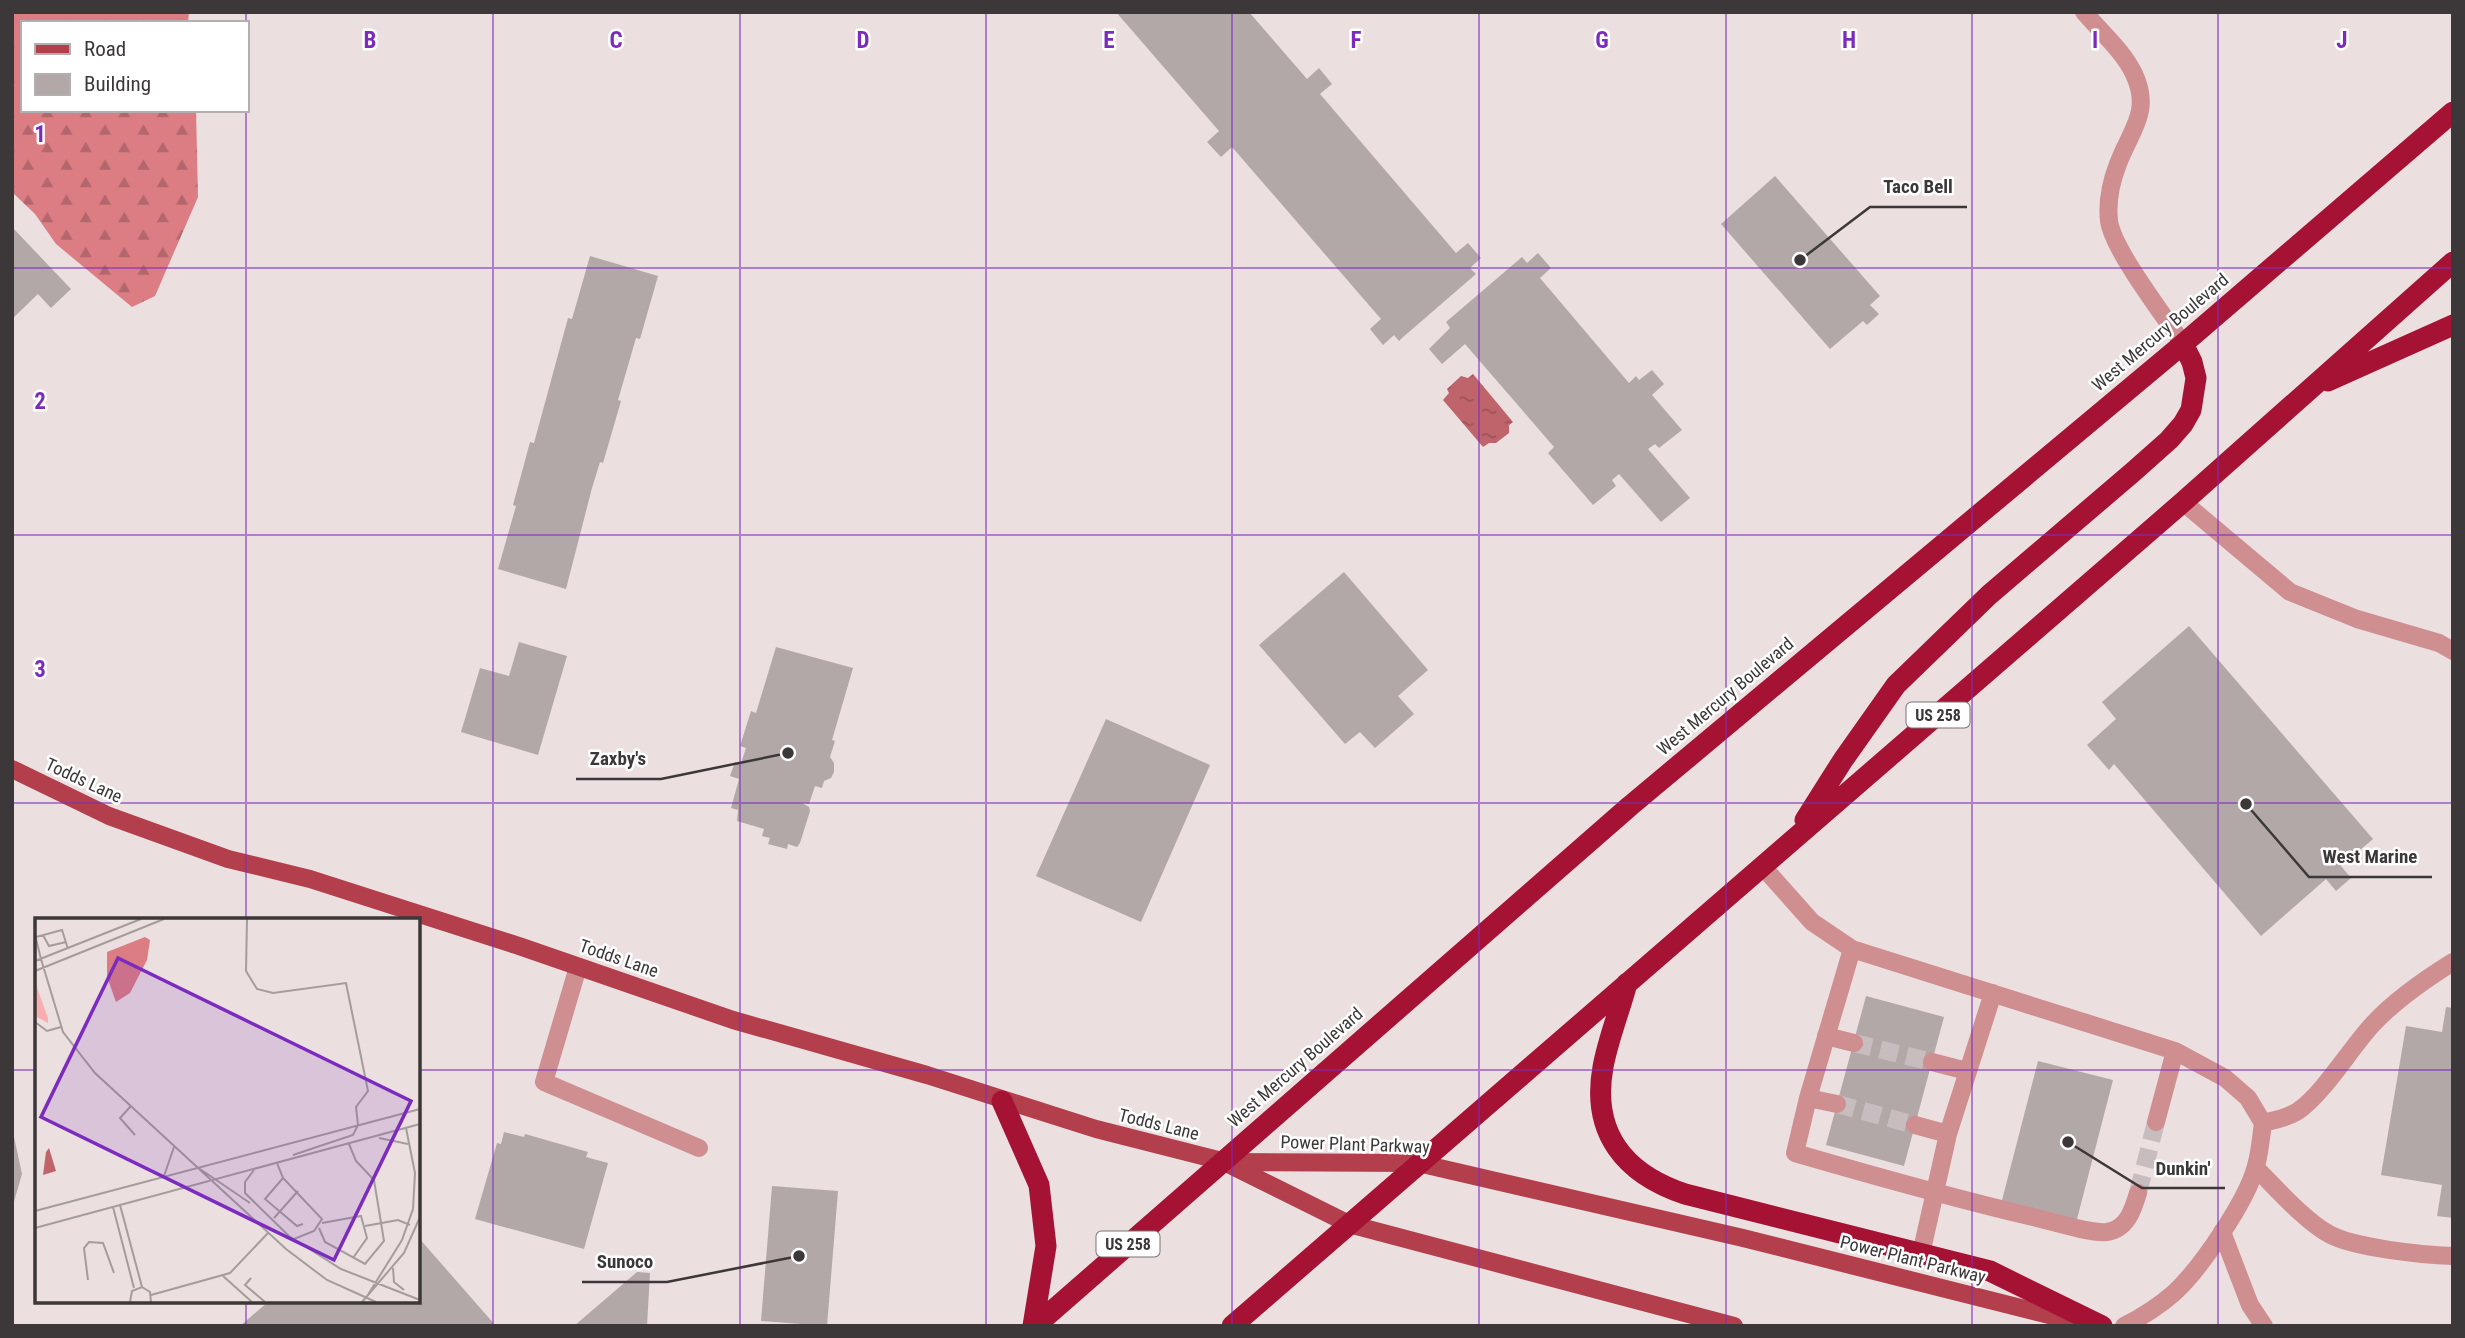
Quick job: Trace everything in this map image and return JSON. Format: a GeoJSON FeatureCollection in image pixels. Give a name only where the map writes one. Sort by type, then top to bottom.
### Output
{"type":"FeatureCollection","features":[{"type":"Feature","properties":{"kind":"highway"},"geometry":{"type":"LineString","coordinates":[[2415,144],[2453,101]]}},
{"type":"Feature","properties":{"kind":"highway","name":"West Mercury Boulevard"},"geometry":{"type":"LineString","coordinates":[[1034,1326],[1630,806],[2183,344],[2453,112]]}},
{"type":"Feature","properties":{"kind":"highway","name":"US 258"},"geometry":{"type":"LineString","coordinates":[[1232,1326],[2183,502],[2453,262]]}},
{"type":"Feature","properties":{"kind":"highway"},"geometry":{"type":"LineString","coordinates":[[2311,389],[2453,325]]}},
{"type":"Feature","properties":{"kind":"highway"},"geometry":{"type":"LineString","coordinates":[[1793,839],[1843,760],[1896,685],[1989,595],[2133,472],[2183,424],[2191,411],[2196,379],[2192,362],[2183,344]]}},
{"type":"Feature","properties":{"kind":"highway"},"geometry":{"type":"LineString","coordinates":[[1628,983],[1604,1065],[1602,1105],[1609,1133],[1626,1160],[1643,1175],[1685,1194],[1990,1271],[2102,1326]]}},
{"type":"Feature","properties":{"kind":"highway"},"geometry":{"type":"LineString","coordinates":[[1002,1101],[1039,1185],[1046,1246],[1034,1326]]}},
{"type":"Feature","properties":{"kind":"main road","name":"Todds Lane"},"geometry":{"type":"LineString","coordinates":[[12,769],[109,816],[228,859],[310,879],[733,1020],[927,1075],[1096,1129],[1222,1161]]}},
{"type":"Feature","properties":{"kind":"main road","name":"Power Plant Parkway"},"geometry":{"type":"LineString","coordinates":[[1222,1161],[1418,1163],[1743,1238],[2091,1326]]}},
{"type":"Feature","properties":{"kind":"main road"},"geometry":{"type":"LineString","coordinates":[[1222,1161],[1349,1224],[1734,1326]]}},
{"type":"Feature","properties":{"kind":"lane"},"geometry":{"type":"LineString","coordinates":[[2084,12],[2122,55],[2135,75],[2141,96],[2136,129],[2118,163],[2109,195],[2109,223],[2120,249],[2183,344]]}},
{"type":"Feature","properties":{"kind":"lane"},"geometry":{"type":"LineString","coordinates":[[2183,502],[2290,592],[2357,619],[2439,643],[2453,651]]}},
{"type":"Feature","properties":{"kind":"lane"},"geometry":{"type":"LineString","coordinates":[[1763,867],[1812,922],[1852,949],[2175,1051],[2225,1078],[2248,1098],[2263,1123],[2256,1168],[2238,1206],[2197,1268],[2175,1292],[2158,1306],[2124,1326]]}},
{"type":"Feature","properties":{"kind":"lane"},"geometry":{"type":"LineString","coordinates":[[1852,949],[1808,1097],[1795,1153],[1933,1193],[2106,1232],[2120,1227],[2132,1213],[2138,1192]]}},
{"type":"Feature","properties":{"kind":"lane"},"geometry":{"type":"LineString","coordinates":[[2263,1123],[2284,1119],[2299,1111],[2314,1097],[2374,1023],[2420,982],[2453,962]]}},
{"type":"Feature","properties":{"kind":"lane"},"geometry":{"type":"LineString","coordinates":[[578,967],[544,1082],[699,1148]]}},
{"type":"Feature","properties":{"kind":"lane"},"geometry":{"type":"LineString","coordinates":[[1921,1254],[1948,1134],[1993,993]]}},
{"type":"Feature","properties":{"kind":"lane"},"geometry":{"type":"LineString","coordinates":[[1826,1036],[1854,1043]]}},
{"type":"Feature","properties":{"kind":"lane"},"geometry":{"type":"LineString","coordinates":[[2156,1122],[2175,1051]]}},
{"type":"Feature","properties":{"kind":"lane"},"geometry":{"type":"LineString","coordinates":[[1932,1062],[1967,1070]]}},
{"type":"Feature","properties":{"kind":"lane"},"geometry":{"type":"LineString","coordinates":[[1808,1097],[1837,1104]]}},
{"type":"Feature","properties":{"kind":"lane"},"geometry":{"type":"LineString","coordinates":[[1915,1125],[1948,1134]]}},
{"type":"Feature","properties":{"kind":"lane"},"geometry":{"type":"LineString","coordinates":[[2256,1168],[2313,1222],[2348,1243],[2453,1256]]}},
{"type":"Feature","properties":{"kind":"lane"},"geometry":{"type":"LineString","coordinates":[[2222,1231],[2250,1305],[2264,1326]]}},
{"type":"Feature","properties":{"kind":"green space"},"geometry":{"type":"Polygon","coordinates":[[[12,12],[189,12],[188,21],[21,21],[21,112],[196,112],[198,197],[155,296],[132,307],[56,244],[35,214],[12,192],[12,12]]]}},
{"type":"Feature","properties":{"kind":"water"},"geometry":{"type":"Polygon","coordinates":[[[1473,374],[1513,422],[1509,425],[1509,433],[1496,443],[1483,447],[1443,400],[1449,393],[1447,389],[1461,376],[1468,378],[1473,374]]]}},
{"type":"Feature","properties":{"kind":"building"},"geometry":{"type":"Polygon","coordinates":[[[1116,12],[1249,12],[1307,79],[1319,68],[1332,84],[1320,94],[1456,253],[1468,243],[1481,258],[1470,268],[1476,274],[1399,341],[1394,335],[1383,345],[1370,329],[1381,319],[1232,147],[1221,157],[1207,142],[1219,131],[1116,12]]]}},
{"type":"Feature","properties":{"kind":"building"},"geometry":{"type":"Polygon","coordinates":[[[1775,176],[1880,296],[1870,305],[1879,314],[1867,325],[1863,321],[1830,349],[1721,224],[1775,176]]]}},
{"type":"Feature","properties":{"kind":"building"},"geometry":{"type":"Polygon","coordinates":[[[12,227],[71,289],[51,308],[38,294],[12,319],[12,227]]]}},
{"type":"Feature","properties":{"kind":"building"},"geometry":{"type":"Polygon","coordinates":[[[1538,253],[1551,268],[1540,278],[1629,383],[1636,376],[1639,380],[1652,370],[1664,384],[1652,395],[1682,430],[1659,448],[1655,444],[1648,449],[1690,498],[1661,522],[1619,474],[1612,480],[1616,486],[1593,505],[1548,453],[1554,447],[1465,344],[1442,364],[1429,349],[1450,328],[1446,322],[1522,257],[1527,263],[1538,253]]]}},
{"type":"Feature","properties":{"kind":"building"},"geometry":{"type":"Polygon","coordinates":[[[590,256],[658,276],[640,339],[636,338],[618,400],[621,401],[603,463],[600,462],[592,488],[566,589],[498,569],[530,442],[534,443],[568,318],[572,319],[590,256]]]}},
{"type":"Feature","properties":{"kind":"building"},"geometry":{"type":"Polygon","coordinates":[[[1344,572],[1428,670],[1398,696],[1414,714],[1375,748],[1360,732],[1345,744],[1259,645],[1344,572]]]}},
{"type":"Feature","properties":{"kind":"building"},"geometry":{"type":"Polygon","coordinates":[[[2189,626],[2373,839],[2341,866],[2351,878],[2336,891],[2326,879],[2261,936],[2114,764],[2109,770],[2087,745],[2116,719],[2102,702],[2189,626]]]}},
{"type":"Feature","properties":{"kind":"building"},"geometry":{"type":"Polygon","coordinates":[[[519,642],[567,656],[538,755],[461,732],[480,668],[509,676],[519,642]]]}},
{"type":"Feature","properties":{"kind":"building"},"geometry":{"type":"Polygon","coordinates":[[[776,647],[853,668],[832,740],[835,741],[830,757],[834,763],[834,772],[831,778],[824,781],[822,788],[815,786],[809,804],[802,803],[809,807],[810,811],[800,843],[797,847],[788,844],[787,849],[768,844],[770,838],[762,836],[764,829],[737,821],[738,810],[731,808],[739,779],[730,776],[735,762],[741,763],[746,748],[740,746],[751,711],[756,713],[776,647]]]}},
{"type":"Feature","properties":{"kind":"building"},"geometry":{"type":"Polygon","coordinates":[[[1106,719],[1210,765],[1141,922],[1036,876],[1106,719]]]}},
{"type":"Feature","properties":{"kind":"building"},"geometry":{"type":"Polygon","coordinates":[[[1866,996],[1944,1017],[1904,1166],[1826,1145],[1866,996]]]}},
{"type":"Feature","properties":{"kind":"building"},"geometry":{"type":"Polygon","coordinates":[[[2446,1007],[2453,1008],[2453,1218],[2437,1216],[2442,1185],[2381,1175],[2406,1026],[2442,1032],[2446,1007]]]}},
{"type":"Feature","properties":{"kind":"building"},"geometry":{"type":"Polygon","coordinates":[[[2038,1061],[2113,1080],[2076,1223],[2001,1204],[2038,1061]]]}},
{"type":"Feature","properties":{"kind":"building"},"geometry":{"type":"Polygon","coordinates":[[[504,1132],[524,1137],[525,1134],[588,1152],[586,1157],[608,1163],[584,1249],[475,1219],[497,1143],[501,1144],[504,1132]]]}},
{"type":"Feature","properties":{"kind":"building"},"geometry":{"type":"Polygon","coordinates":[[[12,1133],[22,1174],[13,1205],[12,1133]]]}},
{"type":"Feature","properties":{"kind":"building"},"geometry":{"type":"Polygon","coordinates":[[[772,1186],[838,1191],[827,1326],[761,1321],[772,1186]]]}},
{"type":"Feature","properties":{"kind":"building"},"geometry":{"type":"Polygon","coordinates":[[[420,1239],[496,1326],[240,1326],[267,1303],[420,1303],[420,1239]]]}},
{"type":"Feature","properties":{"kind":"building"},"geometry":{"type":"Polygon","coordinates":[[[637,1272],[650,1273],[647,1326],[574,1326],[637,1272]]]}},
{"type":"Feature","properties":{"kind":"tunnel"},"geometry":{"type":"LineString","coordinates":[[1854,1043],[1932,1062]]}},
{"type":"Feature","properties":{"kind":"tunnel"},"geometry":{"type":"LineString","coordinates":[[1837,1104],[1915,1125]]}},
{"type":"Feature","properties":{"kind":"tunnel"},"geometry":{"type":"LineString","coordinates":[[2138,1193],[2156,1122]]}},
{"type":"Feature","properties":{"kind":"place","name":"Taco Bell"},"geometry":{"type":"Point","coordinates":[1800,260]}},
{"type":"Feature","properties":{"kind":"place","name":"Zaxby's"},"geometry":{"type":"Point","coordinates":[788,753]}},
{"type":"Feature","properties":{"kind":"place","name":"West Marine"},"geometry":{"type":"Point","coordinates":[2246,804]}},
{"type":"Feature","properties":{"kind":"place","name":"Dunkin'"},"geometry":{"type":"Point","coordinates":[2068,1142]}},
{"type":"Feature","properties":{"kind":"place","name":"Sunoco"},"geometry":{"type":"Point","coordinates":[799,1256]}}]}
